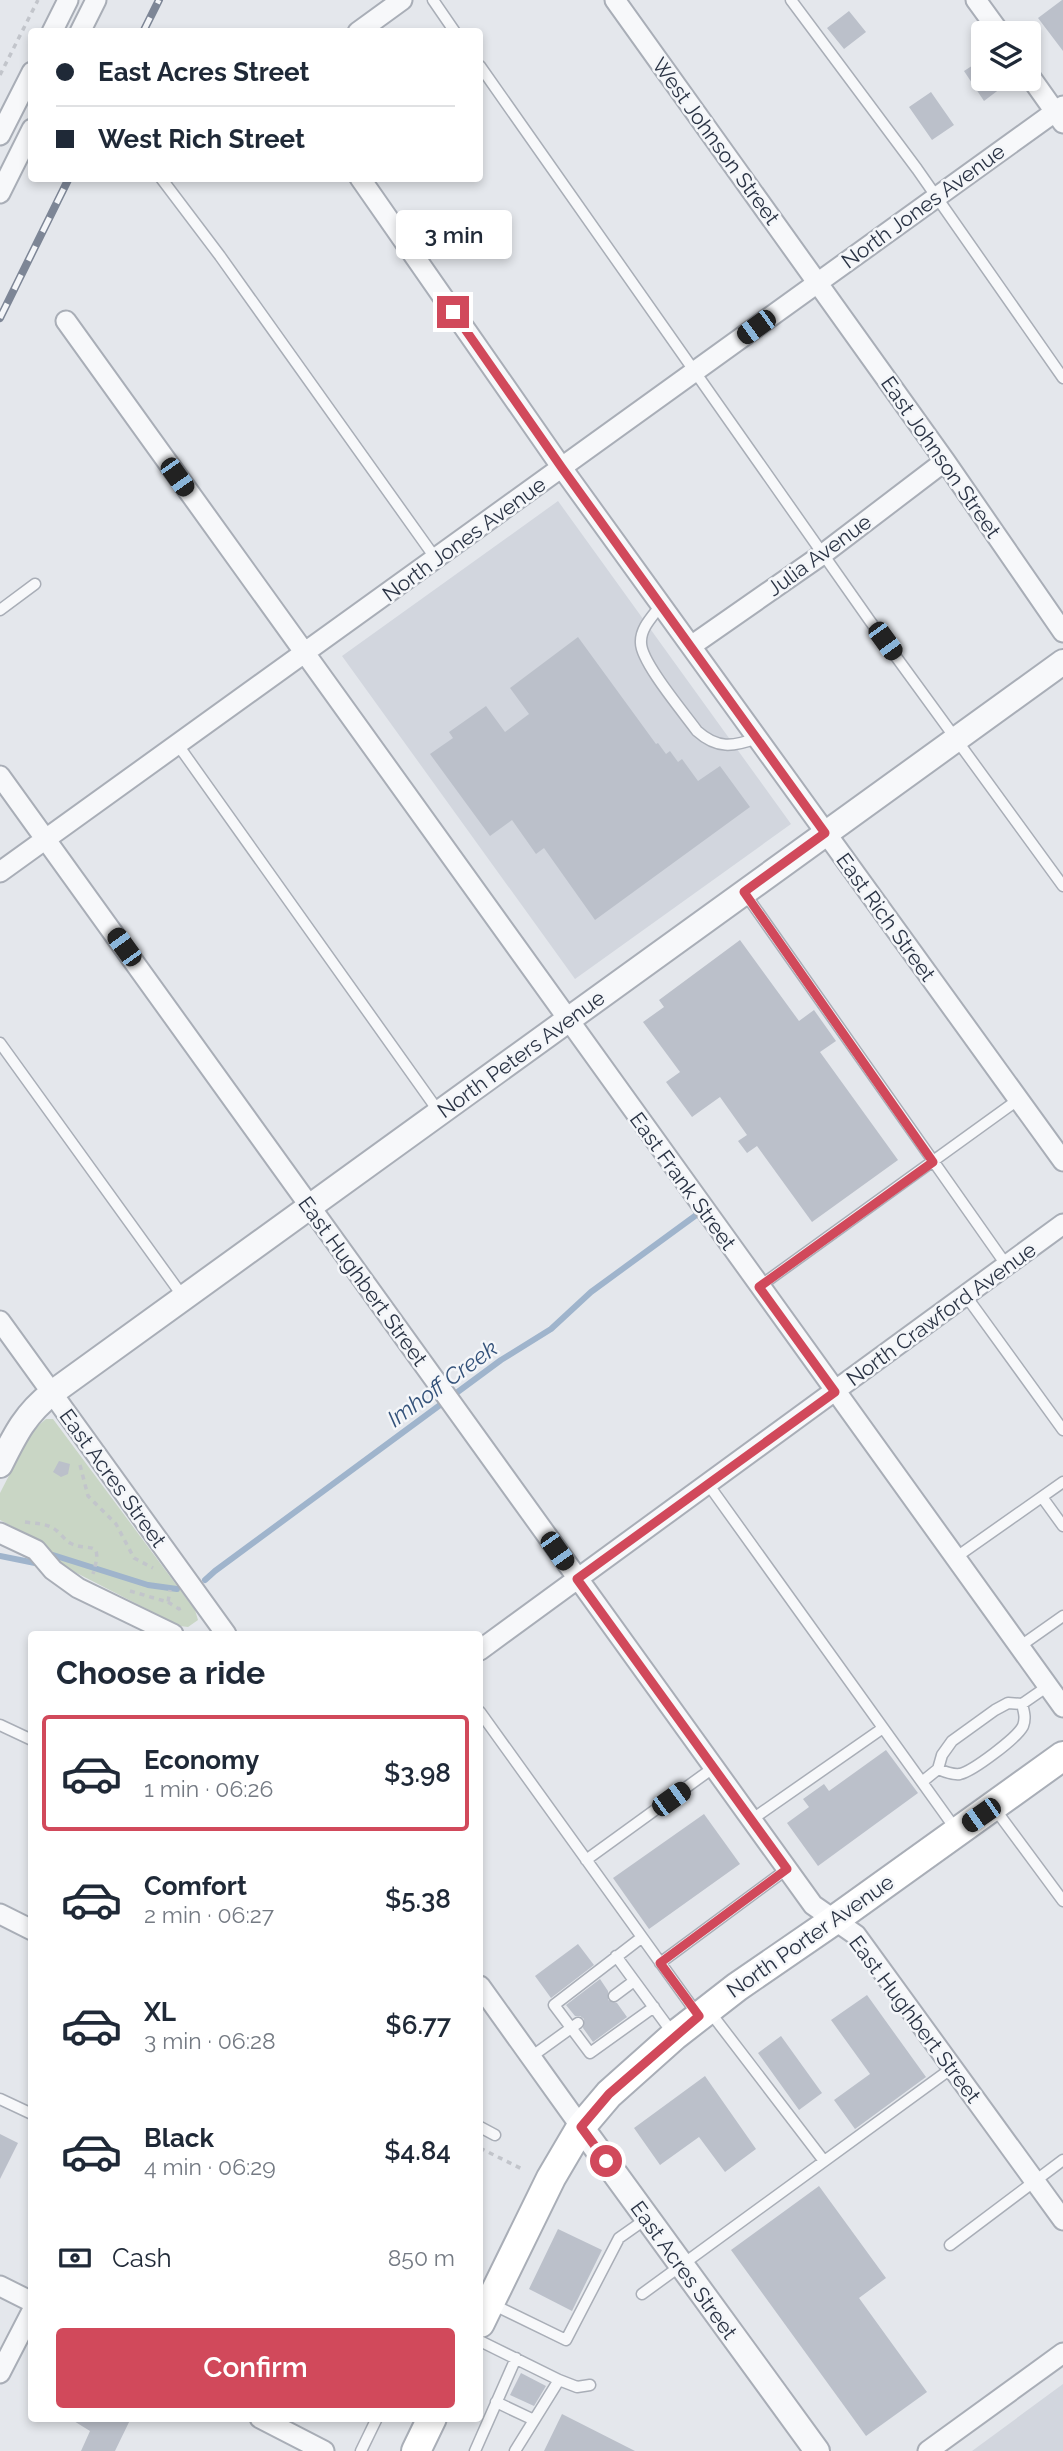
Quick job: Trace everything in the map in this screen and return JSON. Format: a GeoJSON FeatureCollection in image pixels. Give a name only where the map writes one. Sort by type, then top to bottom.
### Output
{"type":"FeatureCollection","features":[{"type":"Feature","properties":{"kind":"main road","name":"North Porter Avenue"},"geometry":{"type":"LineString","coordinates":[[484,2313],[551,2178],[581,2127],[609,2094],[703,2012],[1063,1756]]}},
{"type":"Feature","properties":{"kind":"main road"},"geometry":{"type":"LineString","coordinates":[[416,2451],[430,2422]]}},
{"type":"Feature","properties":{"kind":"street"},"geometry":{"type":"LineString","coordinates":[[54,28],[68,0]]}},
{"type":"Feature","properties":{"kind":"street"},"geometry":{"type":"LineString","coordinates":[[82,28],[96,0]]}},
{"type":"Feature","properties":{"kind":"street"},"geometry":{"type":"LineString","coordinates":[[364,28],[402,0]]}},
{"type":"Feature","properties":{"kind":"street","name":"West Johnson Street"},"geometry":{"type":"LineString","coordinates":[[615,0],[817,282]]}},
{"type":"Feature","properties":{"kind":"street"},"geometry":{"type":"LineString","coordinates":[[976,0],[991,21]]}},
{"type":"Feature","properties":{"kind":"street"},"geometry":{"type":"LineString","coordinates":[[0,135],[28,80]]}},
{"type":"Feature","properties":{"kind":"street"},"geometry":{"type":"LineString","coordinates":[[1041,90],[1060,114]]}},
{"type":"Feature","properties":{"kind":"street","name":"North Jones Avenue"},"geometry":{"type":"LineString","coordinates":[[0,872],[817,282],[936,197],[1060,114]]}},
{"type":"Feature","properties":{"kind":"street"},"geometry":{"type":"LineString","coordinates":[[0,193],[28,138]]}},
{"type":"Feature","properties":{"kind":"street","name":"East Rich Street"},"geometry":{"type":"LineString","coordinates":[[363,182],[562,468],[1063,1161]]}},
{"type":"Feature","properties":{"kind":"street","name":"East Johnson Street"},"geometry":{"type":"LineString","coordinates":[[817,282],[1063,632]]}},
{"type":"Feature","properties":{"kind":"street","name":"East Frank Street"},"geometry":{"type":"LineString","coordinates":[[66,321],[1063,1707]]}},
{"type":"Feature","properties":{"kind":"street","name":"Julia Avenue"},"geometry":{"type":"LineString","coordinates":[[691,646],[823,554],[945,461]]}},
{"type":"Feature","properties":{"kind":"street","name":"North Peters Avenue"},"geometry":{"type":"LineString","coordinates":[[0,1465],[23,1420],[52,1393],[1063,662]]}},
{"type":"Feature","properties":{"kind":"street","name":"East Hughbert Street"},"geometry":{"type":"LineString","coordinates":[[0,776],[813,1905],[856,1935],[1063,2220]]}},
{"type":"Feature","properties":{"kind":"street","name":"North Crawford Avenue"},"geometry":{"type":"LineString","coordinates":[[483,1648],[1063,1224]]}},
{"type":"Feature","properties":{"kind":"street","name":"East Acres Street"},"geometry":{"type":"LineString","coordinates":[[0,1321],[7,1341],[52,1393],[224,1631]]}},
{"type":"Feature","properties":{"kind":"street"},"geometry":{"type":"LineString","coordinates":[[0,1533],[36,1550],[60,1575],[78,1588],[167,1631]]}},
{"type":"Feature","properties":{"kind":"street"},"geometry":{"type":"LineString","coordinates":[[0,1914],[28,1928]]}},
{"type":"Feature","properties":{"kind":"street","name":"East Acres Street"},"geometry":{"type":"LineString","coordinates":[[483,1990],[817,2451]]}},
{"type":"Feature","properties":{"kind":"street"},"geometry":{"type":"LineString","coordinates":[[0,2286],[28,2300]]}},
{"type":"Feature","properties":{"kind":"street"},"geometry":{"type":"LineString","coordinates":[[0,2373],[28,2319]]}},
{"type":"Feature","properties":{"kind":"street"},"geometry":{"type":"LineString","coordinates":[[928,2451],[1063,2353]]}},
{"type":"Feature","properties":{"kind":"street"},"geometry":{"type":"LineString","coordinates":[[268,2422],[324,2451]]}},
{"type":"Feature","properties":{"kind":"lane"},"geometry":{"type":"LineString","coordinates":[[433,0],[452,28]]}},
{"type":"Feature","properties":{"kind":"lane"},"geometry":{"type":"LineString","coordinates":[[791,0],[936,197],[1063,378]]}},
{"type":"Feature","properties":{"kind":"lane"},"geometry":{"type":"LineString","coordinates":[[483,70],[823,554],[1063,886]]}},
{"type":"Feature","properties":{"kind":"lane"},"geometry":{"type":"LineString","coordinates":[[164,182],[220,256],[436,559]]}},
{"type":"Feature","properties":{"kind":"lane"},"geometry":{"type":"LineString","coordinates":[[0,610],[35,584]]}},
{"type":"Feature","properties":{"kind":"lane"},"geometry":{"type":"LineString","coordinates":[[662,605],[645,626],[641,644],[643,655],[658,677],[705,738],[728,746],[757,738]]}},
{"type":"Feature","properties":{"kind":"lane"},"geometry":{"type":"LineString","coordinates":[[178,744],[440,1113]]}},
{"type":"Feature","properties":{"kind":"lane"},"geometry":{"type":"LineString","coordinates":[[744,892],[1007,1266]]}},
{"type":"Feature","properties":{"kind":"lane"},"geometry":{"type":"LineString","coordinates":[[0,1043],[184,1298]]}},
{"type":"Feature","properties":{"kind":"lane"},"geometry":{"type":"LineString","coordinates":[[759,1287],[1019,1100]]}},
{"type":"Feature","properties":{"kind":"lane"},"geometry":{"type":"LineString","coordinates":[[966,1296],[1063,1430]]}},
{"type":"Feature","properties":{"kind":"lane"},"geometry":{"type":"LineString","coordinates":[[955,1558],[1063,1482]]}},
{"type":"Feature","properties":{"kind":"lane"},"geometry":{"type":"LineString","coordinates":[[708,1485],[957,1832]]}},
{"type":"Feature","properties":{"kind":"lane"},"geometry":{"type":"LineString","coordinates":[[1042,1497],[1063,1526]]}},
{"type":"Feature","properties":{"kind":"lane"},"geometry":{"type":"LineString","coordinates":[[1019,1647],[1063,1616]]}},
{"type":"Feature","properties":{"kind":"lane"},"geometry":{"type":"LineString","coordinates":[[922,1782],[938,1769],[942,1755],[952,1741],[995,1710],[1008,1703],[1022,1704],[1048,1686]]}},
{"type":"Feature","properties":{"kind":"lane"},"geometry":{"type":"LineString","coordinates":[[938,1769],[959,1774],[1014,1737],[1022,1729],[1025,1718],[1022,1704]]}},
{"type":"Feature","properties":{"kind":"lane"},"geometry":{"type":"LineString","coordinates":[[483,1716],[660,1963],[824,2161]]}},
{"type":"Feature","properties":{"kind":"lane"},"geometry":{"type":"LineString","coordinates":[[0,1725],[28,1739]]}},
{"type":"Feature","properties":{"kind":"lane"},"geometry":{"type":"LineString","coordinates":[[751,1820],[883,1728]]}},
{"type":"Feature","properties":{"kind":"lane"},"geometry":{"type":"LineString","coordinates":[[586,1860],[713,1768]]}},
{"type":"Feature","properties":{"kind":"lane"},"geometry":{"type":"LineString","coordinates":[[993,1806],[1063,1901]]}},
{"type":"Feature","properties":{"kind":"lane"},"geometry":{"type":"LineString","coordinates":[[660,1963],[787,1869]]}},
{"type":"Feature","properties":{"kind":"lane"},"geometry":{"type":"LineString","coordinates":[[641,1938],[555,2005],[575,2026],[590,2053],[653,2007]]}},
{"type":"Feature","properties":{"kind":"lane"},"geometry":{"type":"LineString","coordinates":[[616,1956],[674,2036]]}},
{"type":"Feature","properties":{"kind":"lane"},"geometry":{"type":"LineString","coordinates":[[614,1996],[634,1981]]}},
{"type":"Feature","properties":{"kind":"lane"},"geometry":{"type":"LineString","coordinates":[[531,2057],[575,2026]]}},
{"type":"Feature","properties":{"kind":"lane"},"geometry":{"type":"LineString","coordinates":[[642,2294],[952,2068]]}},
{"type":"Feature","properties":{"kind":"lane"},"geometry":{"type":"LineString","coordinates":[[0,2099],[28,2113]]}},
{"type":"Feature","properties":{"kind":"lane"},"geometry":{"type":"LineString","coordinates":[[483,2129],[495,2135]]}},
{"type":"Feature","properties":{"kind":"lane"},"geometry":{"type":"LineString","coordinates":[[950,2245],[1063,2160]]}},
{"type":"Feature","properties":{"kind":"lane"},"geometry":{"type":"LineString","coordinates":[[484,2313],[566,2340],[619,2238],[647,2219]]}},
{"type":"Feature","properties":{"kind":"lane"},"geometry":{"type":"LineString","coordinates":[[483,2342],[559,2380],[577,2387],[590,2385]]}},
{"type":"Feature","properties":{"kind":"lane"},"geometry":{"type":"LineString","coordinates":[[475,2451],[516,2358]]}},
{"type":"Feature","properties":{"kind":"lane"},"geometry":{"type":"LineString","coordinates":[[515,2451],[559,2380]]}},
{"type":"Feature","properties":{"kind":"lane"},"geometry":{"type":"LineString","coordinates":[[496,2402],[534,2420]]}},
{"type":"Feature","properties":{"kind":"lane"},"geometry":{"type":"LineString","coordinates":[[361,2451],[375,2422]]}},
{"type":"Feature","properties":{"kind":"path"},"geometry":{"type":"LineString","coordinates":[[0,75],[38,0]]}},
{"type":"Feature","properties":{"kind":"path"},"geometry":{"type":"LineString","coordinates":[[74,1457],[79,1463],[88,1496],[116,1524],[134,1558],[140,1563],[163,1571]]}},
{"type":"Feature","properties":{"kind":"path"},"geometry":{"type":"LineString","coordinates":[[22,1521],[51,1526],[68,1542],[93,1548],[98,1560],[93,1576],[100,1580]]}},
{"type":"Feature","properties":{"kind":"path"},"geometry":{"type":"LineString","coordinates":[[120,1588],[169,1602],[179,1609],[186,1606]]}},
{"type":"Feature","properties":{"kind":"path"},"geometry":{"type":"LineString","coordinates":[[169,1595],[169,1602]]}},
{"type":"Feature","properties":{"kind":"path"},"geometry":{"type":"LineString","coordinates":[[483,2150],[522,2169]]}},
{"type":"Feature","properties":{"kind":"shaded area"},"geometry":{"type":"Polygon","coordinates":[[[558,501],[791,824],[575,979],[342,656],[558,501]]]}},
{"type":"Feature","properties":{"kind":"shaded area"},"geometry":{"type":"Polygon","coordinates":[[[1063,2384],[1063,2451],[972,2451],[1063,2384]]]}},
{"type":"Feature","properties":{"kind":"green space"},"geometry":{"type":"Polygon","coordinates":[[[46,1419],[53,1419],[195,1610],[198,1620],[188,1627],[180,1626],[59,1564],[42,1542],[0,1520],[0,1493],[32,1431],[46,1419]]]}},
{"type":"Feature","properties":{"kind":"building"},"geometry":{"type":"Polygon","coordinates":[[[1063,0],[1063,51],[1041,21],[1038,18],[1063,0]]]}},
{"type":"Feature","properties":{"kind":"building"},"geometry":{"type":"Polygon","coordinates":[[[849,11],[866,32],[844,49],[827,28],[849,11]]]}},
{"type":"Feature","properties":{"kind":"building"},"geometry":{"type":"Polygon","coordinates":[[[971,66],[971,82],[964,71],[971,66]]]}},
{"type":"Feature","properties":{"kind":"building"},"geometry":{"type":"Polygon","coordinates":[[[977,91],[997,91],[984,101],[977,91]]]}},
{"type":"Feature","properties":{"kind":"building"},"geometry":{"type":"Polygon","coordinates":[[[931,92],[954,125],[932,140],[909,107],[931,92]]]}},
{"type":"Feature","properties":{"kind":"building"},"geometry":{"type":"Polygon","coordinates":[[[578,637],[666,754],[670,751],[678,762],[682,759],[698,781],[720,766],[750,807],[595,920],[544,848],[536,854],[512,820],[490,836],[430,754],[453,738],[449,732],[486,706],[505,732],[529,714],[510,688],[578,637]]]}},
{"type":"Feature","properties":{"kind":"building"},"geometry":{"type":"Polygon","coordinates":[[[740,940],[799,1021],[814,1010],[836,1041],[820,1052],[898,1160],[812,1222],[757,1146],[747,1153],[738,1141],[747,1135],[720,1097],[692,1117],[666,1082],[680,1072],[643,1022],[664,1007],[659,1000],[740,940]]]}},
{"type":"Feature","properties":{"kind":"building"},"geometry":{"type":"Polygon","coordinates":[[[59,1461],[70,1464],[68,1474],[61,1477],[53,1472],[59,1461]]]}},
{"type":"Feature","properties":{"kind":"building"},"geometry":{"type":"Polygon","coordinates":[[[886,1750],[918,1793],[818,1866],[787,1823],[809,1807],[803,1799],[824,1784],[829,1791],[886,1750]]]}},
{"type":"Feature","properties":{"kind":"building"},"geometry":{"type":"Polygon","coordinates":[[[704,1814],[740,1864],[649,1929],[613,1878],[704,1814]]]}},
{"type":"Feature","properties":{"kind":"building"},"geometry":{"type":"Polygon","coordinates":[[[578,1944],[594,1965],[551,1998],[535,1976],[578,1944]]]}},
{"type":"Feature","properties":{"kind":"building"},"geometry":{"type":"Polygon","coordinates":[[[600,1979],[608,1991],[608,2000],[617,2003],[627,2017],[593,2042],[583,2028],[584,2019],[575,2016],[566,2005],[600,1979]]]}},
{"type":"Feature","properties":{"kind":"building"},"geometry":{"type":"Polygon","coordinates":[[[867,1995],[926,2077],[855,2129],[834,2100],[870,2074],[831,2020],[867,1995]]]}},
{"type":"Feature","properties":{"kind":"building"},"geometry":{"type":"Polygon","coordinates":[[[781,2036],[822,2093],[799,2110],[758,2053],[781,2036]]]}},
{"type":"Feature","properties":{"kind":"building"},"geometry":{"type":"Polygon","coordinates":[[[705,2076],[756,2149],[725,2172],[699,2137],[660,2165],[634,2128],[705,2076]]]}},
{"type":"Feature","properties":{"kind":"building"},"geometry":{"type":"Polygon","coordinates":[[[0,2134],[18,2143],[0,2179],[0,2134]]]}},
{"type":"Feature","properties":{"kind":"building"},"geometry":{"type":"Polygon","coordinates":[[[819,2186],[886,2278],[859,2298],[927,2392],[866,2436],[731,2250],[819,2186]]]}},
{"type":"Feature","properties":{"kind":"building"},"geometry":{"type":"Polygon","coordinates":[[[558,2229],[602,2250],[572,2311],[529,2289],[558,2229]]]}},
{"type":"Feature","properties":{"kind":"building"},"geometry":{"type":"Polygon","coordinates":[[[521,2373],[546,2386],[534,2406],[510,2395],[521,2373]]]}},
{"type":"Feature","properties":{"kind":"building"},"geometry":{"type":"Polygon","coordinates":[[[562,2414],[635,2451],[544,2451],[562,2414]]]}},
{"type":"Feature","properties":{"kind":"building"},"geometry":{"type":"Polygon","coordinates":[[[75,2422],[129,2422],[115,2451],[81,2451],[90,2431],[75,2422]]]}},
{"type":"Feature","properties":{"kind":"waterway","name":"Imhoff Creek"},"geometry":{"type":"LineString","coordinates":[[205,1580],[501,1360],[551,1329],[591,1292],[699,1213]]}},
{"type":"Feature","properties":{"kind":"waterway","name":"Imhoff Creek"},"geometry":{"type":"LineString","coordinates":[[0,1556],[35,1563],[53,1555],[148,1585],[177,1589]]}},
{"type":"Feature","properties":{"kind":"railway"},"geometry":{"type":"LineString","coordinates":[[145,28],[159,0]]}},
{"type":"Feature","properties":{"kind":"railway"},"geometry":{"type":"LineString","coordinates":[[0,318],[67,182]]}},
{"type":"Feature","properties":{"kind":"route"},"geometry":{"type":"LineString","coordinates":[[453,312],[825,833],[744,892],[933,1162],[759,1287],[835,1392],[577,1579],[787,1869],[660,1963],[699,2016],[609,2094],[581,2127],[606,2161]]}}]}
